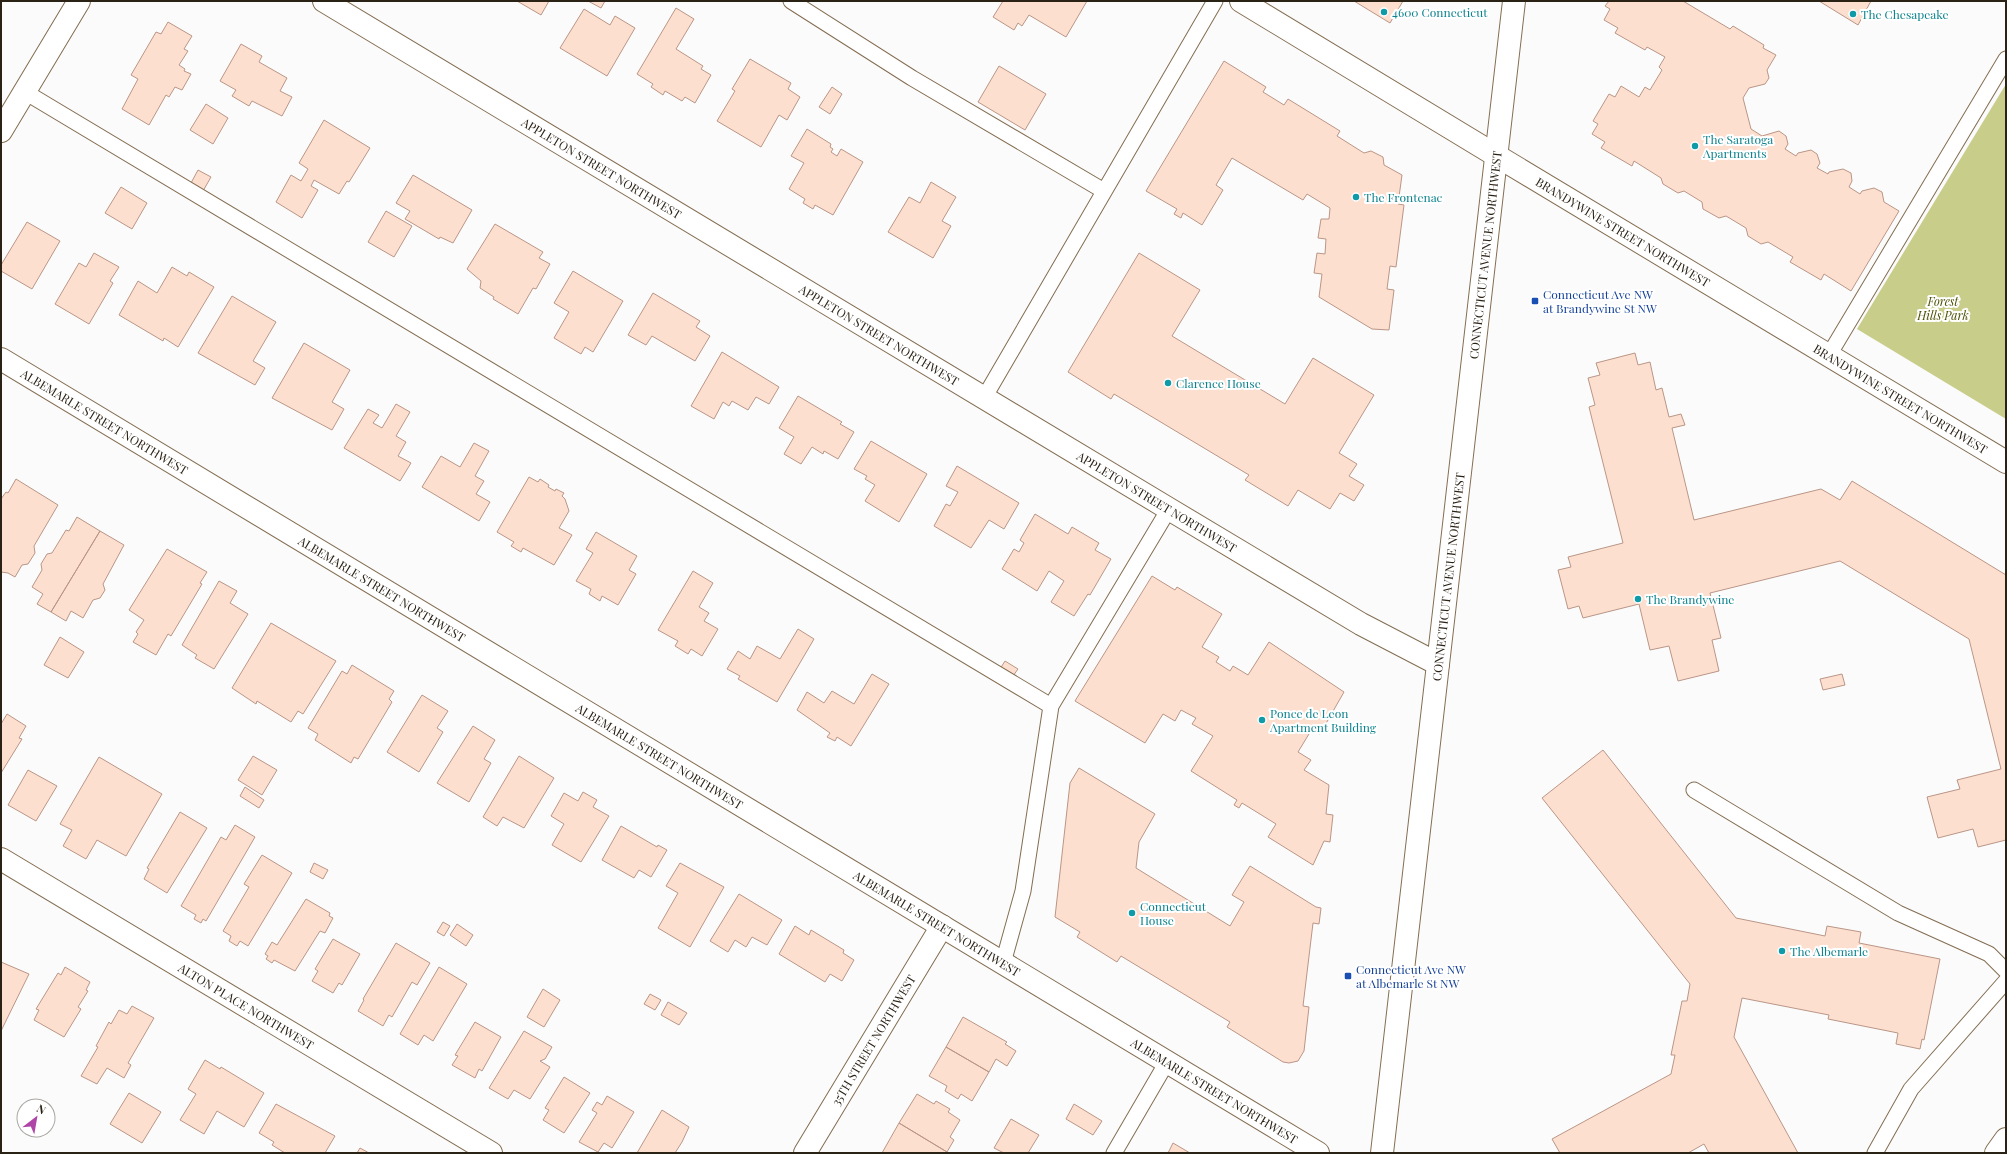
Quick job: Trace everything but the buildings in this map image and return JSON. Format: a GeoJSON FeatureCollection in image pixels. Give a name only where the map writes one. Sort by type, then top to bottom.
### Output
{"type":"FeatureCollection","features":[{"type":"Feature","properties":{"kind":"street"},"geometry":{"type":"LineString","coordinates":[[1,131],[79,1]]}},
{"type":"Feature","properties":{"kind":"street","name":"APPLETON STREET NORTHWEST"},"geometry":{"type":"LineString","coordinates":[[324,1],[1361,624],[1438,664]]}},
{"type":"Feature","properties":{"kind":"street","name":"BRANDYWINE STREET NORTHWEST"},"geometry":{"type":"LineString","coordinates":[[1241,1],[2006,462]]}},
{"type":"Feature","properties":{"kind":"street","name":"CONNECTICUT AVENUE NORTHWEST"},"geometry":{"type":"LineString","coordinates":[[1382,1153],[1514,1]]}},
{"type":"Feature","properties":{"kind":"street","name":"ALBEMARLE STREET NORTHWEST"},"geometry":{"type":"LineString","coordinates":[[1,358],[1318,1153]]}},
{"type":"Feature","properties":{"kind":"street","name":"ALTON PLACE NORTHWEST"},"geometry":{"type":"LineString","coordinates":[[1,859],[491,1153]]}},
{"type":"Feature","properties":{"kind":"street","name":"35TH STREET NORTHWEST"},"geometry":{"type":"LineString","coordinates":[[805,1153],[942,926]]}},
{"type":"Feature","properties":{"kind":"street"},"geometry":{"type":"LineString","coordinates":[[1996,1153],[2006,1139]]}},
{"type":"Feature","properties":{"kind":"lane"},"geometry":{"type":"LineString","coordinates":[[791,1],[912,78],[1104,191]]}},
{"type":"Feature","properties":{"kind":"lane"},"geometry":{"type":"LineString","coordinates":[[984,398],[1215,1]]}},
{"type":"Feature","properties":{"kind":"lane"},"geometry":{"type":"LineString","coordinates":[[1829,356],[2006,59]]}},
{"type":"Feature","properties":{"kind":"lane"},"geometry":{"type":"LineString","coordinates":[[25,92],[1051,706]]}},
{"type":"Feature","properties":{"kind":"lane"},"geometry":{"type":"LineString","coordinates":[[1003,963],[1023,891],[1051,706],[1169,509]]}},
{"type":"Feature","properties":{"kind":"lane"},"geometry":{"type":"LineString","coordinates":[[1694,790],[1898,913],[1989,954],[2006,971]]}},
{"type":"Feature","properties":{"kind":"lane"},"geometry":{"type":"LineString","coordinates":[[1875,1153],[1911,1089],[2006,982]]}},
{"type":"Feature","properties":{"kind":"lane"},"geometry":{"type":"LineString","coordinates":[[1114,1153],[1167,1062]]}},
{"type":"Feature","properties":{"kind":"green space","name":"Forest Hills Park"},"geometry":{"type":"Polygon","coordinates":[[[2006,84],[2006,419],[1857,329],[2006,84]]]}},
{"type":"Feature","properties":{"kind":"place","name":"4600 Connecticut"},"geometry":{"type":"Point","coordinates":[1384,12]}},
{"type":"Feature","properties":{"kind":"place","name":"The Chesapeake"},"geometry":{"type":"Point","coordinates":[1853,14]}},
{"type":"Feature","properties":{"kind":"place","name":"The Saratoga Apartments"},"geometry":{"type":"Point","coordinates":[1695,146]}},
{"type":"Feature","properties":{"kind":"place","name":"The Frontenac"},"geometry":{"type":"Point","coordinates":[1356,197]}},
{"type":"Feature","properties":{"kind":"place","name":"Connecticut Ave NW at Brandywine St NW"},"geometry":{"type":"Point","coordinates":[1535,301]}},
{"type":"Feature","properties":{"kind":"place","name":"Clarence House"},"geometry":{"type":"Point","coordinates":[1168,383]}},
{"type":"Feature","properties":{"kind":"place","name":"The Brandywine"},"geometry":{"type":"Point","coordinates":[1638,599]}},
{"type":"Feature","properties":{"kind":"place","name":"Ponce de Leon Apartment Building"},"geometry":{"type":"Point","coordinates":[1262,720]}},
{"type":"Feature","properties":{"kind":"place","name":"Connecticut House"},"geometry":{"type":"Point","coordinates":[1132,913]}},
{"type":"Feature","properties":{"kind":"place","name":"The Albemarle"},"geometry":{"type":"Point","coordinates":[1782,951]}},
{"type":"Feature","properties":{"kind":"place","name":"Connecticut Ave NW at Albemarle St NW"},"geometry":{"type":"Point","coordinates":[1348,976]}}]}
